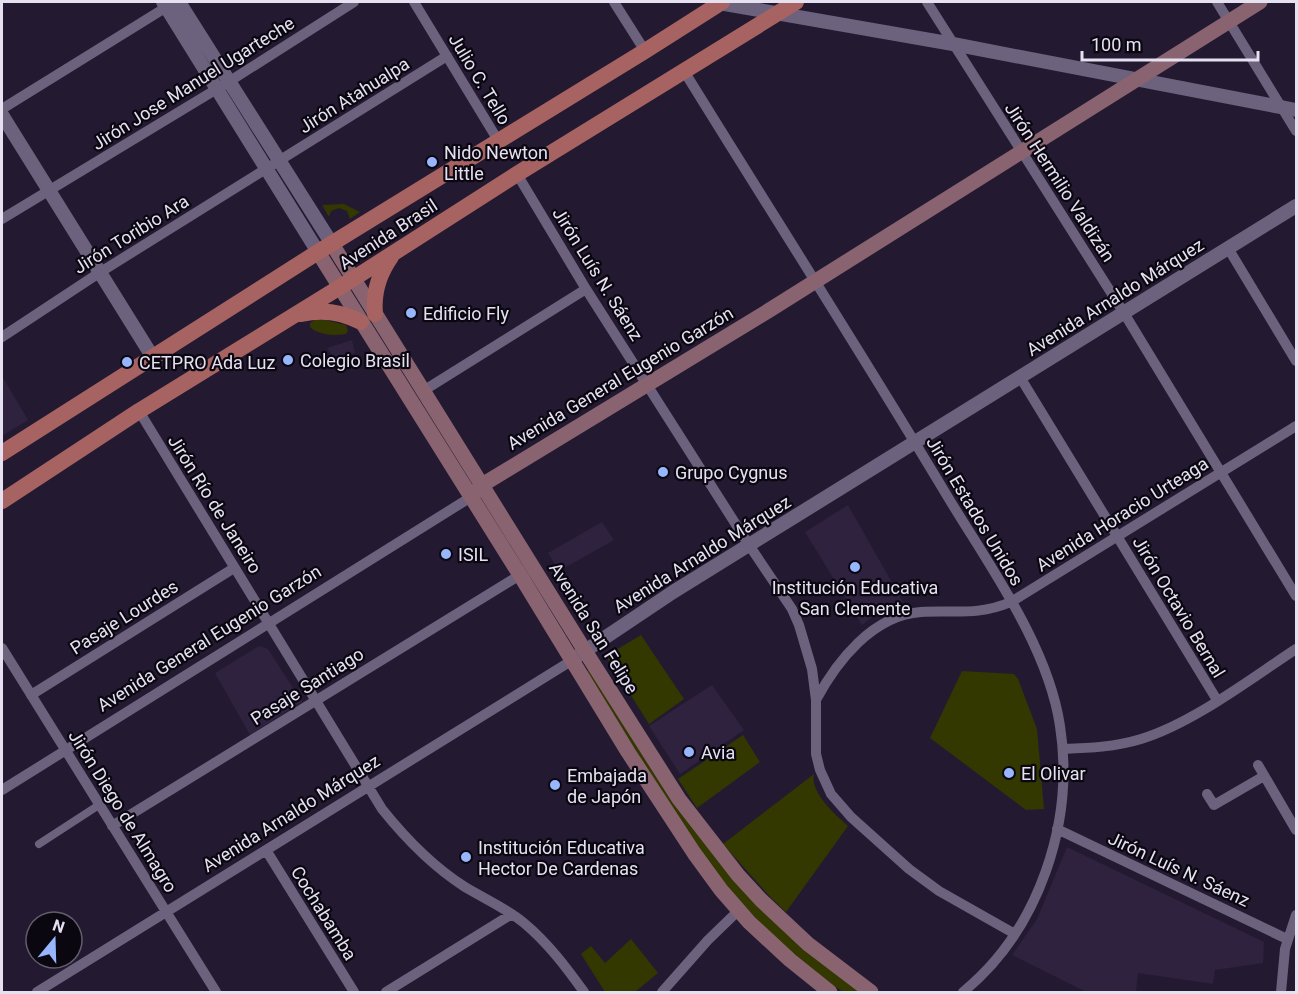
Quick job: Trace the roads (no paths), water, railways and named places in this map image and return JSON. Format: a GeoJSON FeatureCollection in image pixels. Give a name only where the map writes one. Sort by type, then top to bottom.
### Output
{"type":"FeatureCollection","features":[{"type":"Feature","properties":{"kind":"main road","name":"Avenida Brasil"},"geometry":{"type":"LineString","coordinates":[[2,453],[152,356],[721,2]]}},
{"type":"Feature","properties":{"kind":"main road","name":"Avenida Brasil"},"geometry":{"type":"LineString","coordinates":[[2,501],[139,411],[796,2]]}},
{"type":"Feature","properties":{"kind":"main road","name":"Avenida General Eugenio Garzón"},"geometry":{"type":"LineString","coordinates":[[471,497],[482,485],[648,386],[1260,2]]}},
{"type":"Feature","properties":{"kind":"main road","name":"Avenida San Felipe"},"geometry":{"type":"LineString","coordinates":[[325,248],[471,497],[571,661],[694,853],[738,911],[790,960],[830,993]]}},
{"type":"Feature","properties":{"kind":"main road"},"geometry":{"type":"LineString","coordinates":[[291,317],[327,311],[368,318],[379,280],[396,251]]}},
{"type":"Feature","properties":{"kind":"main road","name":"Avenida San Felipe"},"geometry":{"type":"LineString","coordinates":[[368,318],[423,391],[679,799],[738,875],[761,900],[808,944],[871,993]]}},
{"type":"Feature","properties":{"kind":"street","name":"Jirón Jose Manuel Ugarteche"},"geometry":{"type":"LineString","coordinates":[[2,219],[230,81],[354,2]]}},
{"type":"Feature","properties":{"kind":"street","name":"Julio C. Tello"},"geometry":{"type":"LineString","coordinates":[[414,2],[499,142]]}},
{"type":"Feature","properties":{"kind":"street"},"geometry":{"type":"LineString","coordinates":[[614,2],[645,51]]}},
{"type":"Feature","properties":{"kind":"street"},"geometry":{"type":"LineString","coordinates":[[721,2],[1296,110]]}},
{"type":"Feature","properties":{"kind":"street","name":"Jirón Hermilio Valdizán"},"geometry":{"type":"LineString","coordinates":[[927,2],[1124,313],[1296,596]]}},
{"type":"Feature","properties":{"kind":"street"},"geometry":{"type":"LineString","coordinates":[[1216,2],[1296,131]]}},
{"type":"Feature","properties":{"kind":"street"},"geometry":{"type":"LineString","coordinates":[[171,3],[230,81],[280,161],[325,248]]}},
{"type":"Feature","properties":{"kind":"street"},"geometry":{"type":"LineString","coordinates":[[171,3],[217,88],[267,168],[325,248]]}},
{"type":"Feature","properties":{"kind":"street"},"geometry":{"type":"LineString","coordinates":[[2,110],[171,3]]}},
{"type":"Feature","properties":{"kind":"street","name":"Jirón Atahualpa"},"geometry":{"type":"LineString","coordinates":[[280,161],[447,56]]}},
{"type":"Feature","properties":{"kind":"street","name":"Jirón Estados Unidos"},"geometry":{"type":"LineString","coordinates":[[684,71],[915,442],[1011,602],[1045,670],[1058,713],[1063,749],[1062,801],[1052,856],[1043,881],[1015,934],[997,960],[963,993]]}},
{"type":"Feature","properties":{"kind":"street"},"geometry":{"type":"LineString","coordinates":[[2,115],[152,356]]}},
{"type":"Feature","properties":{"kind":"street","name":"Jirón Toribio Ara"},"geometry":{"type":"LineString","coordinates":[[2,337],[99,273],[280,161]]}},
{"type":"Feature","properties":{"kind":"street","name":"Jirón Luís N. Sáenz"},"geometry":{"type":"LineString","coordinates":[[518,174],[586,289],[792,609],[812,669],[816,700],[815,737],[820,770],[831,794],[845,811],[883,847],[939,891],[1015,934]]}},
{"type":"Feature","properties":{"kind":"street","name":"Avenida Arnaldo Márquez"},"geometry":{"type":"LineString","coordinates":[[37,993],[571,661],[673,592],[1296,206]]}},
{"type":"Feature","properties":{"kind":"street"},"geometry":{"type":"LineString","coordinates":[[1228,248],[1296,361]]}},
{"type":"Feature","properties":{"kind":"street"},"geometry":{"type":"LineString","coordinates":[[423,391],[586,289]]}},
{"type":"Feature","properties":{"kind":"street","name":"Jirón Octavio Bernal"},"geometry":{"type":"LineString","coordinates":[[1020,377],[1217,700]]}},
{"type":"Feature","properties":{"kind":"street","name":"Jirón Río de Janeiro"},"geometry":{"type":"LineString","coordinates":[[139,411],[368,787],[407,840],[436,866],[512,914],[539,935],[584,993]]}},
{"type":"Feature","properties":{"kind":"street","name":"Avenida Horacio Urteaga"},"geometry":{"type":"LineString","coordinates":[[816,700],[830,675],[860,640],[896,617],[917,612],[969,613],[993,609],[1011,602],[1296,426]]}},
{"type":"Feature","properties":{"kind":"street","name":"Avenida General Eugenio Garzón"},"geometry":{"type":"LineString","coordinates":[[2,790],[471,497]]}},
{"type":"Feature","properties":{"kind":"street","name":"Pasaje Lourdes"},"geometry":{"type":"LineString","coordinates":[[31,695],[234,568]]}},
{"type":"Feature","properties":{"kind":"street","name":"Pasaje Santiago"},"geometry":{"type":"LineString","coordinates":[[112,826],[520,575]]}},
{"type":"Feature","properties":{"kind":"street","name":"Jirón Diego de Almagro"},"geometry":{"type":"LineString","coordinates":[[2,648],[6,665],[31,695],[216,993]]}},
{"type":"Feature","properties":{"kind":"street"},"geometry":{"type":"LineString","coordinates":[[1063,749],[1114,745],[1162,732],[1185,720],[1296,649]]}},
{"type":"Feature","properties":{"kind":"street"},"geometry":{"type":"LineString","coordinates":[[1258,765],[1296,830]]}},
{"type":"Feature","properties":{"kind":"street"},"geometry":{"type":"LineString","coordinates":[[1207,794],[1214,805],[1264,776]]}},
{"type":"Feature","properties":{"kind":"street"},"geometry":{"type":"LineString","coordinates":[[39,844],[99,805]]}},
{"type":"Feature","properties":{"kind":"street","name":"Jirón Luís N. Sáenz"},"geometry":{"type":"LineString","coordinates":[[1057,829],[1287,939]]}},
{"type":"Feature","properties":{"kind":"street","name":"Cochabamba"},"geometry":{"type":"LineString","coordinates":[[266,850],[354,993]]}},
{"type":"Feature","properties":{"kind":"street"},"geometry":{"type":"LineString","coordinates":[[662,993],[708,940],[738,911]]}},
{"type":"Feature","properties":{"kind":"street"},"geometry":{"type":"LineString","coordinates":[[386,993],[512,914]]}},
{"type":"Feature","properties":{"kind":"street"},"geometry":{"type":"LineString","coordinates":[[1281,993],[1287,939],[1296,915]]}},
{"type":"Feature","properties":{"kind":"place","name":"Nido Newton Little"},"geometry":{"type":"Point","coordinates":[432,162]}},
{"type":"Feature","properties":{"kind":"place","name":"Edificio Fly"},"geometry":{"type":"Point","coordinates":[411,313]}},
{"type":"Feature","properties":{"kind":"place","name":"Colegio Brasil"},"geometry":{"type":"Point","coordinates":[288,360]}},
{"type":"Feature","properties":{"kind":"place","name":"CETPRO Ada Luz"},"geometry":{"type":"Point","coordinates":[127,362]}},
{"type":"Feature","properties":{"kind":"place","name":"Grupo Cygnus"},"geometry":{"type":"Point","coordinates":[663,472]}},
{"type":"Feature","properties":{"kind":"place","name":"ISIL"},"geometry":{"type":"Point","coordinates":[446,554]}},
{"type":"Feature","properties":{"kind":"place","name":"Institución Educativa San Clemente"},"geometry":{"type":"Point","coordinates":[855,567]}},
{"type":"Feature","properties":{"kind":"place","name":"Avia"},"geometry":{"type":"Point","coordinates":[689,752]}},
{"type":"Feature","properties":{"kind":"place","name":"El Olivar"},"geometry":{"type":"Point","coordinates":[1009,773]}},
{"type":"Feature","properties":{"kind":"place","name":"Embajada de Japón"},"geometry":{"type":"Point","coordinates":[555,785]}},
{"type":"Feature","properties":{"kind":"place","name":"Institución Educativa Hector De Cardenas"},"geometry":{"type":"Point","coordinates":[466,857]}}]}
